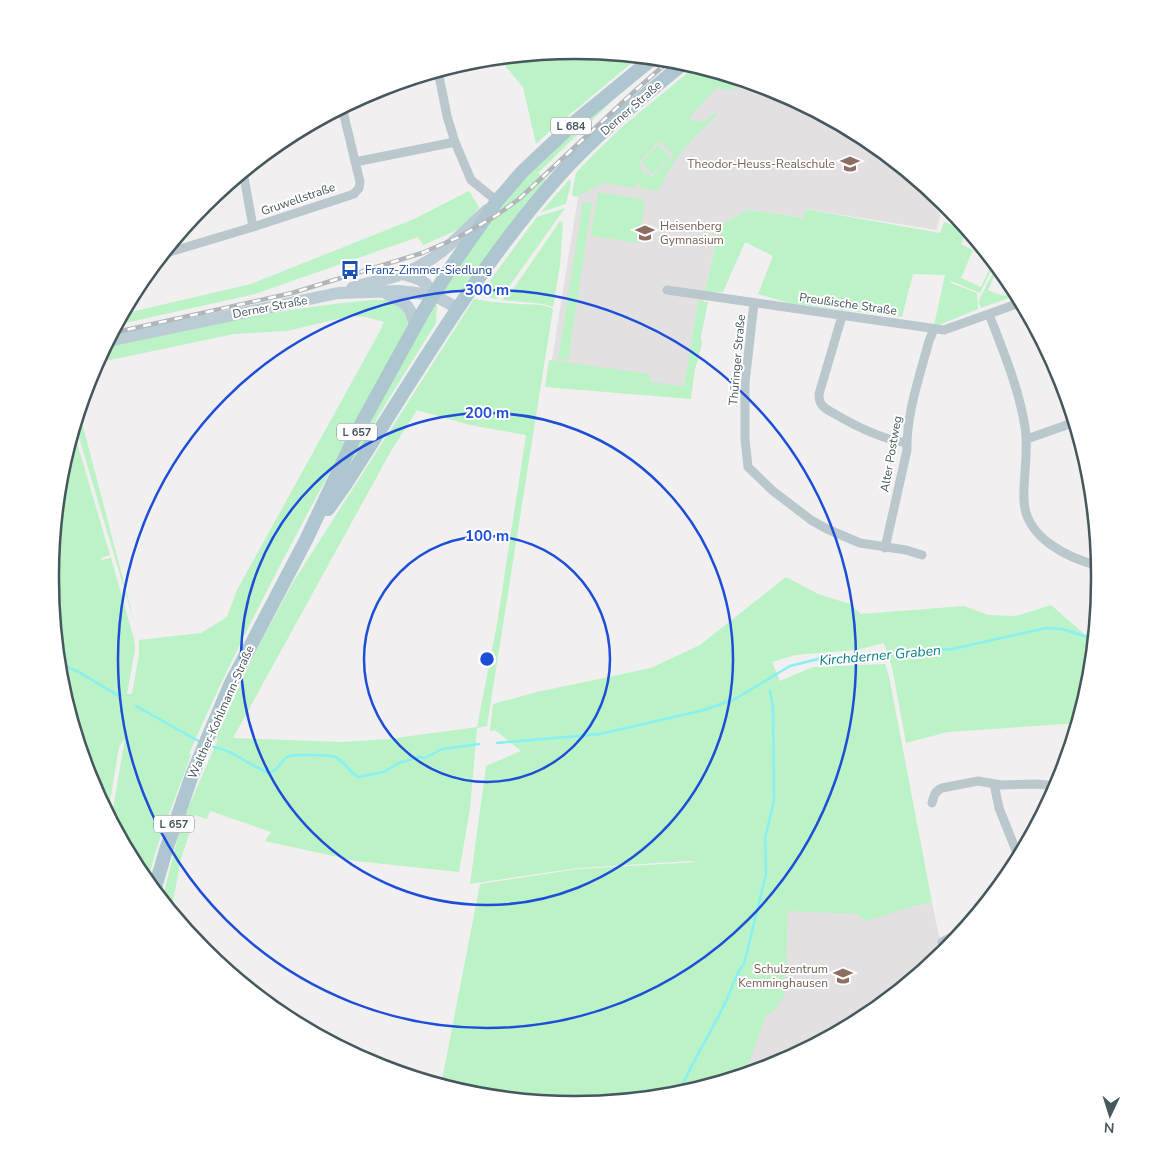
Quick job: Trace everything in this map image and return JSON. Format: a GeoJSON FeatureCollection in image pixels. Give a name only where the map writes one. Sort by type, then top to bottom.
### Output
{"type":"FeatureCollection","features":[{"type":"Feature","properties":{"kind":"main road","name":"Derner Straße"},"geometry":{"type":"LineString","coordinates":[[496,201],[552,143],[646,64]]}},
{"type":"Feature","properties":{"kind":"main road","name":"Derner Straße"},"geometry":{"type":"LineString","coordinates":[[457,308],[524,216],[557,178],[625,112],[676,69]]}},
{"type":"Feature","properties":{"kind":"main road"},"geometry":{"type":"LineString","coordinates":[[338,293],[360,285],[403,274],[428,262],[439,255],[496,201]]}},
{"type":"Feature","properties":{"kind":"main road","name":"L 684"},"geometry":{"type":"LineString","coordinates":[[434,296],[496,201]]}},
{"type":"Feature","properties":{"kind":"main road"},"geometry":{"type":"LineString","coordinates":[[403,274],[419,279],[426,284],[434,296],[457,308]]}},
{"type":"Feature","properties":{"kind":"main road","name":"Derner Straße"},"geometry":{"type":"LineString","coordinates":[[116,339],[338,293],[398,291],[434,296]]}},
{"type":"Feature","properties":{"kind":"main road"},"geometry":{"type":"LineString","coordinates":[[380,292],[402,300],[412,310],[415,327]]}},
{"type":"Feature","properties":{"kind":"main road","name":"Walther-Kohlmann-Straße"},"geometry":{"type":"LineString","coordinates":[[157,882],[177,816],[199,758],[242,660],[306,540],[358,430],[434,296]]}},
{"type":"Feature","properties":{"kind":"main road","name":"Walther-Kohlmann-Straße"},"geometry":{"type":"LineString","coordinates":[[306,540],[346,485],[457,308]]}},
{"type":"Feature","properties":{"kind":"street"},"geometry":{"type":"LineString","coordinates":[[439,77],[447,116],[455,142],[472,180],[496,201]]}},
{"type":"Feature","properties":{"kind":"street","name":"Gruwellstraße"},"geometry":{"type":"LineString","coordinates":[[174,251],[354,194],[359,188],[360,182],[344,114]]}},
{"type":"Feature","properties":{"kind":"street"},"geometry":{"type":"LineString","coordinates":[[355,162],[455,142]]}},
{"type":"Feature","properties":{"kind":"street"},"geometry":{"type":"LineString","coordinates":[[244,179],[253,227]]}},
{"type":"Feature","properties":{"kind":"street","name":"Preußische Straße"},"geometry":{"type":"LineString","coordinates":[[667,290],[944,330],[1014,305]]}},
{"type":"Feature","properties":{"kind":"street","name":"Thüringer Straße"},"geometry":{"type":"LineString","coordinates":[[754,304],[745,382],[745,439],[748,467],[754,475],[773,491],[811,520],[860,543],[885,548]]}},
{"type":"Feature","properties":{"kind":"street"},"geometry":{"type":"LineString","coordinates":[[990,314],[1016,387],[1027,439],[1024,500],[1026,513],[1031,523],[1050,544],[1063,553],[1091,564]]}},
{"type":"Feature","properties":{"kind":"street"},"geometry":{"type":"LineString","coordinates":[[842,316],[819,394],[822,406],[858,427],[907,444]]}},
{"type":"Feature","properties":{"kind":"street","name":"Alter Postweg"},"geometry":{"type":"LineString","coordinates":[[885,548],[902,474],[907,444],[906,435],[920,375],[934,329]]}},
{"type":"Feature","properties":{"kind":"street"},"geometry":{"type":"LineString","coordinates":[[1027,439],[1069,424]]}},
{"type":"Feature","properties":{"kind":"street"},"geometry":{"type":"LineString","coordinates":[[885,548],[906,550],[922,555]]}},
{"type":"Feature","properties":{"kind":"street"},"geometry":{"type":"LineString","coordinates":[[932,803],[937,790],[978,781],[994,784],[1048,786]]}},
{"type":"Feature","properties":{"kind":"street"},"geometry":{"type":"LineString","coordinates":[[994,784],[999,808],[1015,849]]}},
{"type":"Feature","properties":{"kind":"shaded area","name":"Heisenberg Gymnasium"},"geometry":{"type":"Polygon","coordinates":[[[719,79],[773,98],[833,128],[889,165],[941,211],[937,230],[806,209],[804,218],[747,210],[720,225],[705,292],[689,397],[548,384],[579,191],[719,79]]]}},
{"type":"Feature","properties":{"kind":"shaded area","name":"Schulzentrum Kemminghausen"},"geometry":{"type":"Polygon","coordinates":[[[932,902],[939,936],[943,942],[915,968],[889,990],[833,1027],[773,1057],[729,1073],[767,1000],[775,910],[857,914],[932,902]]]}},
{"type":"Feature","properties":{"kind":"green space"},"geometry":{"type":"Polygon","coordinates":[[[575,59],[633,62],[536,144],[523,87],[506,67],[505,63],[541,60],[575,59]]]}},
{"type":"Feature","properties":{"kind":"green space"},"geometry":{"type":"Polygon","coordinates":[[[653,65],[615,98],[538,173],[547,181],[529,200],[462,291],[440,293],[505,199],[564,138],[653,65]]]}},
{"type":"Feature","properties":{"kind":"green space"},"geometry":{"type":"Polygon","coordinates":[[[689,72],[736,84],[732,90],[716,88],[690,117],[691,120],[704,122],[716,112],[718,114],[684,149],[671,167],[659,190],[641,189],[638,182],[636,188],[603,183],[576,197],[573,196],[576,173],[622,127],[689,72]],[[659,141],[638,163],[642,168],[640,170],[645,174],[647,172],[652,177],[674,155],[659,141]]]}},
{"type":"Feature","properties":{"kind":"green space"},"geometry":{"type":"Polygon","coordinates":[[[658,145],[670,157],[653,174],[641,163],[658,145]]]}},
{"type":"Feature","properties":{"kind":"green space"},"geometry":{"type":"Polygon","coordinates":[[[570,179],[571,183],[566,204],[541,212],[570,179]]]}},
{"type":"Feature","properties":{"kind":"green space"},"geometry":{"type":"Polygon","coordinates":[[[469,191],[479,207],[464,227],[423,245],[418,237],[255,294],[125,323],[131,312],[251,284],[414,219],[469,191]]]}},
{"type":"Feature","properties":{"kind":"green space"},"geometry":{"type":"Polygon","coordinates":[[[598,192],[645,200],[639,243],[591,236],[598,192]]]}},
{"type":"Feature","properties":{"kind":"green space"},"geometry":{"type":"Polygon","coordinates":[[[583,202],[592,203],[568,361],[558,359],[583,202]]]}},
{"type":"Feature","properties":{"kind":"green space"},"geometry":{"type":"Polygon","coordinates":[[[565,208],[503,295],[495,299],[481,295],[537,217],[565,208]]]}},
{"type":"Feature","properties":{"kind":"green space"},"geometry":{"type":"Polygon","coordinates":[[[805,209],[940,233],[944,222],[954,225],[964,236],[961,244],[973,250],[961,278],[981,287],[990,268],[991,270],[980,293],[951,281],[951,283],[977,293],[978,309],[939,325],[934,325],[945,275],[913,274],[902,317],[789,303],[758,294],[773,256],[745,242],[723,292],[705,292],[720,225],[747,210],[804,218],[805,209]]]}},
{"type":"Feature","properties":{"kind":"green space"},"geometry":{"type":"Polygon","coordinates":[[[560,221],[563,223],[560,265],[553,307],[544,304],[502,300],[514,288],[560,221]]]}},
{"type":"Feature","properties":{"kind":"green space"},"geometry":{"type":"Polygon","coordinates":[[[993,273],[995,275],[988,290],[1003,296],[1008,294],[1010,298],[981,308],[979,304],[980,298],[993,273]]]}},
{"type":"Feature","properties":{"kind":"green space"},"geometry":{"type":"Polygon","coordinates":[[[474,299],[501,303],[540,305],[553,309],[487,726],[477,728],[470,809],[459,872],[356,861],[265,841],[271,832],[210,811],[207,819],[195,815],[181,859],[173,903],[164,892],[182,822],[218,739],[216,738],[252,658],[292,584],[474,299]],[[417,410],[391,451],[233,738],[343,742],[389,739],[477,727],[497,624],[526,435],[470,425],[417,410]]]}},
{"type":"Feature","properties":{"kind":"green space"},"geometry":{"type":"Polygon","coordinates":[[[387,300],[407,312],[408,327],[294,538],[214,699],[189,754],[191,755],[158,844],[150,872],[113,809],[125,738],[119,747],[110,803],[98,778],[76,714],[63,647],[59,580],[60,541],[63,508],[76,440],[110,555],[101,558],[101,560],[111,558],[134,639],[135,649],[127,694],[132,694],[139,655],[139,640],[201,633],[227,617],[237,590],[384,322],[366,317],[350,316],[287,331],[234,334],[105,361],[112,347],[205,325],[339,303],[387,300]]]}},
{"type":"Feature","properties":{"kind":"green space"},"geometry":{"type":"Polygon","coordinates":[[[698,301],[708,302],[691,399],[545,387],[549,360],[650,374],[650,382],[684,386],[698,301]]]}},
{"type":"Feature","properties":{"kind":"green space"},"geometry":{"type":"Polygon","coordinates":[[[432,305],[437,305],[436,323],[378,416],[370,434],[319,518],[432,305]]]}},
{"type":"Feature","properties":{"kind":"green space"},"geometry":{"type":"Polygon","coordinates":[[[82,422],[135,625],[78,434],[82,422]]]}},
{"type":"Feature","properties":{"kind":"green space"},"geometry":{"type":"Polygon","coordinates":[[[786,577],[818,594],[850,604],[861,614],[964,606],[988,615],[1016,616],[1051,605],[1084,634],[1088,635],[1081,681],[1071,723],[948,732],[906,743],[892,667],[884,643],[856,650],[795,655],[772,662],[780,681],[813,667],[885,664],[889,676],[932,902],[866,921],[857,914],[788,911],[785,995],[773,1012],[766,1015],[749,1063],[745,1068],[709,1079],[676,1086],[609,1095],[541,1095],[508,1092],[442,1079],[480,884],[578,869],[698,862],[578,868],[470,884],[486,766],[521,751],[495,730],[490,731],[493,704],[537,692],[651,668],[700,645],[786,577]]]}},
{"type":"Feature","properties":{"kind":"waterway","name":"Kirchderner Graben"},"geometry":{"type":"LineString","coordinates":[[497,743],[600,734],[704,710],[735,699],[790,666],[826,657],[952,649],[1046,628],[1062,629],[1088,637]]}},
{"type":"Feature","properties":{"kind":"waterway","name":"Kirchderner Graben"},"geometry":{"type":"LineString","coordinates":[[66,667],[117,695]]}},
{"type":"Feature","properties":{"kind":"waterway"},"geometry":{"type":"LineString","coordinates":[[683,1085],[727,1000],[737,974],[744,964],[766,874],[765,838],[774,801],[773,708],[770,691]]}},
{"type":"Feature","properties":{"kind":"waterway","name":"Kirchderner Graben"},"geometry":{"type":"LineString","coordinates":[[136,706],[202,743]]}},
{"type":"Feature","properties":{"kind":"waterway","name":"Kirchderner Graben"},"geometry":{"type":"LineString","coordinates":[[209,746],[233,754],[269,773],[276,769],[283,760],[292,755],[332,756],[342,761],[358,777],[383,772],[399,763],[418,757],[425,758],[442,749],[479,744]]}},
{"type":"Feature","properties":{"kind":"railway"},"geometry":{"type":"LineString","coordinates":[[120,331],[292,293],[422,253],[459,237],[497,215],[519,199],[662,67]]}},
{"type":"Feature","properties":{"kind":"place","name":"Theodor-Heuss-Realschule"},"geometry":{"type":"Point","coordinates":[850,164]}},
{"type":"Feature","properties":{"kind":"place","name":"Heisenberg Gymnasium"},"geometry":{"type":"Point","coordinates":[645,233]}},
{"type":"Feature","properties":{"kind":"place","name":"Franz-Zimmer-Siedlung"},"geometry":{"type":"Point","coordinates":[350,270]}},
{"type":"Feature","properties":{"kind":"place","name":"Schulzentrum Kemminghausen"},"geometry":{"type":"Point","coordinates":[843,976]}}]}
